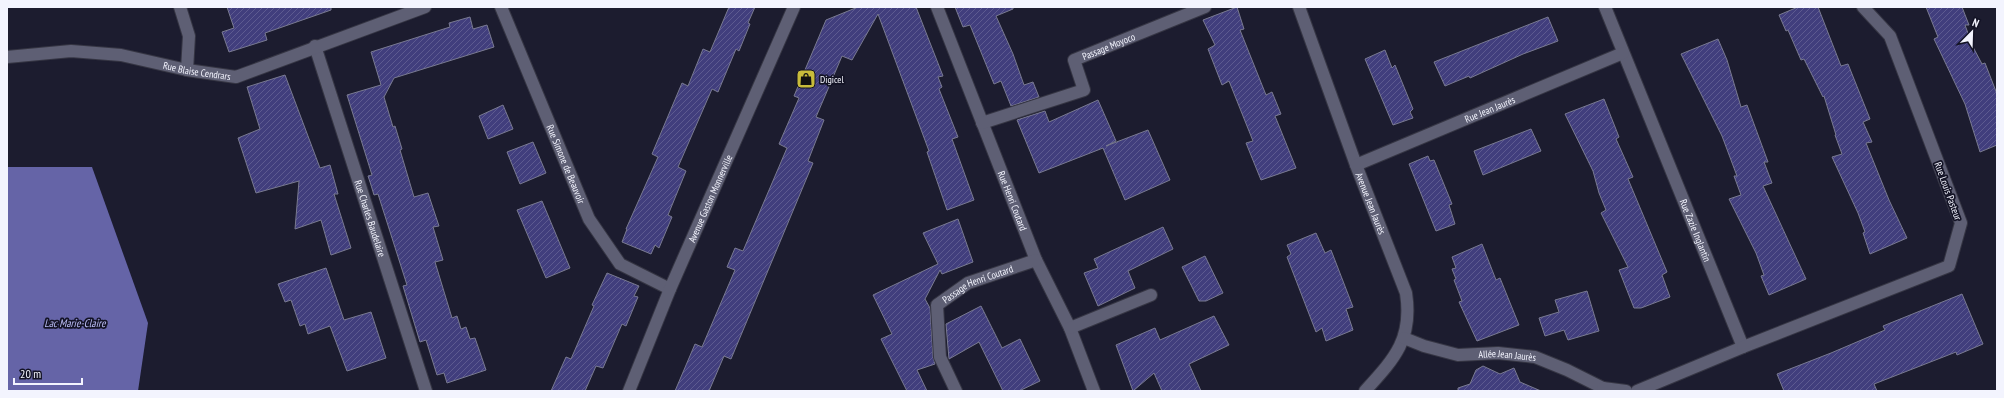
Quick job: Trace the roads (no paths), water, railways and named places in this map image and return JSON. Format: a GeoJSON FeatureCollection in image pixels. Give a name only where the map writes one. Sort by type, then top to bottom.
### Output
{"type":"FeatureCollection","features":[{"type":"Feature","properties":{"kind":"street"},"geometry":{"type":"LineString","coordinates":[[180,7],[189,36],[186,70]]}},
{"type":"Feature","properties":{"kind":"street","name":"Rue Blaise Cendrars"},"geometry":{"type":"LineString","coordinates":[[7,57],[78,51],[121,54],[186,70],[236,77],[397,12],[425,7]]}},
{"type":"Feature","properties":{"kind":"street","name":"Rue Simone de Beauvoir"},"geometry":{"type":"LineString","coordinates":[[501,7],[589,219],[620,264],[670,289]]}},
{"type":"Feature","properties":{"kind":"street","name":"Avenue Gaston Monnerville"},"geometry":{"type":"LineString","coordinates":[[629,391],[670,289],[794,7]]}},
{"type":"Feature","properties":{"kind":"street","name":"Rue Henri Coutard"},"geometry":{"type":"LineString","coordinates":[[937,7],[1036,260],[1070,328],[1094,391]]}},
{"type":"Feature","properties":{"kind":"street","name":"Passage Moyoco"},"geometry":{"type":"LineString","coordinates":[[982,123],[1084,90],[1074,60],[1205,7]]}},
{"type":"Feature","properties":{"kind":"street","name":"Avenue Jean Jaurès"},"geometry":{"type":"LineString","coordinates":[[1299,7],[1356,165],[1406,293],[1409,312],[1404,338],[1390,364],[1365,391]]}},
{"type":"Feature","properties":{"kind":"street","name":"Rue Zazie Inglantin"},"geometry":{"type":"LineString","coordinates":[[1605,7],[1743,347]]}},
{"type":"Feature","properties":{"kind":"street","name":"Rue Louis Pasteur"},"geometry":{"type":"LineString","coordinates":[[1743,347],[1949,266],[1961,223],[1890,36],[1863,7]]}},
{"type":"Feature","properties":{"kind":"street","name":"Rue Charles Baudelaire"},"geometry":{"type":"LineString","coordinates":[[315,46],[426,391]]}},
{"type":"Feature","properties":{"kind":"street","name":"Rue Jean Jaurès"},"geometry":{"type":"LineString","coordinates":[[1356,165],[1623,53]]}},
{"type":"Feature","properties":{"kind":"street","name":"Passage Henri Coutard"},"geometry":{"type":"LineString","coordinates":[[956,391],[940,357],[936,305],[968,283],[1036,260]]}},
{"type":"Feature","properties":{"kind":"street"},"geometry":{"type":"LineString","coordinates":[[1070,328],[1151,295]]}},
{"type":"Feature","properties":{"kind":"street","name":"Allée Jean Jaurès"},"geometry":{"type":"LineString","coordinates":[[1404,338],[1424,346],[1458,355],[1498,353],[1535,357],[1567,370],[1602,390]]}},
{"type":"Feature","properties":{"kind":"street"},"geometry":{"type":"LineString","coordinates":[[1637,391],[1743,347]]}},
{"type":"Feature","properties":{"kind":"street"},"geometry":{"type":"LineString","coordinates":[[1602,390],[1626,391]]}},
{"type":"Feature","properties":{"kind":"water","name":"Lac Marie-Claire"},"geometry":{"type":"Polygon","coordinates":[[[7,167],[92,167],[148,323],[138,391],[7,391],[7,167]]]}},
{"type":"Feature","properties":{"kind":"place","name":"Digicel"},"geometry":{"type":"Point","coordinates":[806,79]}}]}
